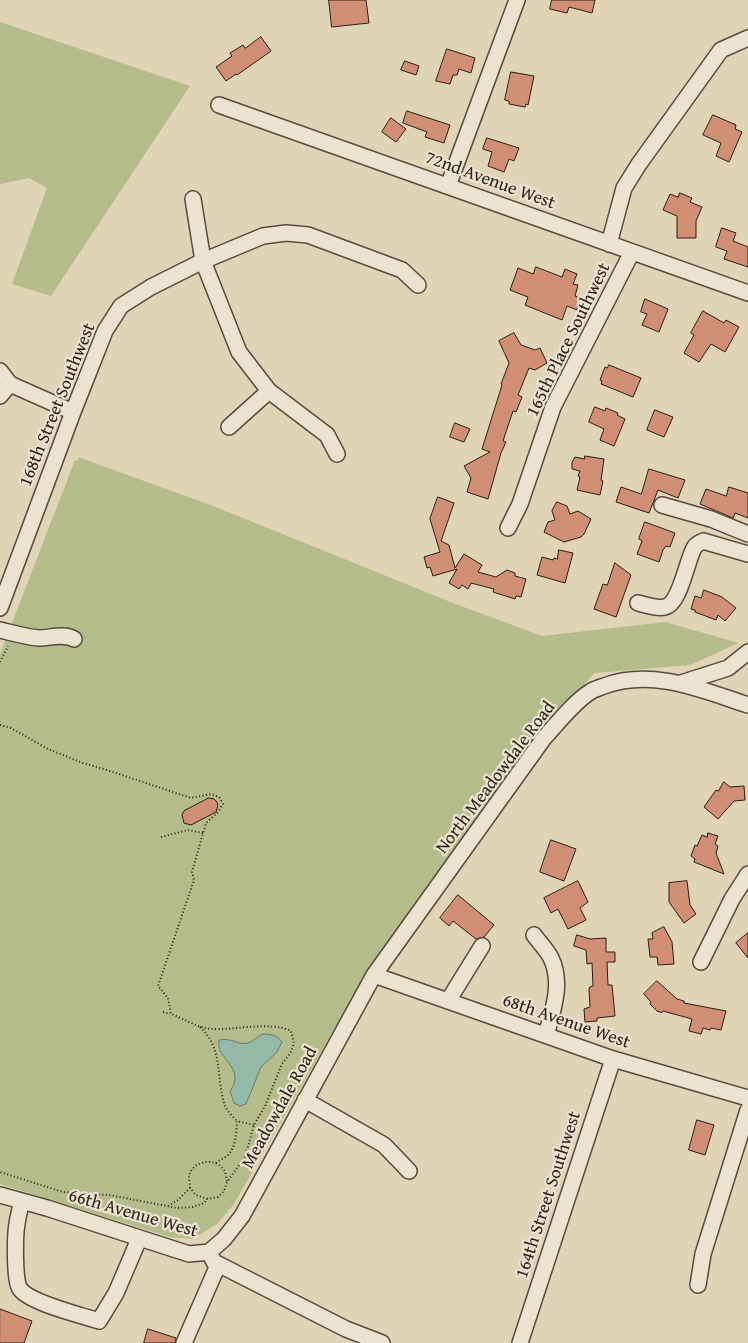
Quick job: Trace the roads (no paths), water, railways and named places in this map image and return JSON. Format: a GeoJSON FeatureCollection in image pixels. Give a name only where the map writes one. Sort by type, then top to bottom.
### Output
{"type":"FeatureCollection","features":[{"type":"Feature","properties":{"kind":"street"},"geometry":{"type":"LineString","coordinates":[[448,186],[517,0]]}},
{"type":"Feature","properties":{"kind":"street"},"geometry":{"type":"LineString","coordinates":[[609,244],[624,188],[639,164],[721,50],[748,38]]}},
{"type":"Feature","properties":{"kind":"street","name":"72nd Avenue West"},"geometry":{"type":"LineString","coordinates":[[219,105],[748,293]]}},
{"type":"Feature","properties":{"kind":"street"},"geometry":{"type":"LineString","coordinates":[[193,199],[203,261],[239,352],[269,391],[327,435],[338,454]]}},
{"type":"Feature","properties":{"kind":"street","name":"168th Street Southwest"},"geometry":{"type":"LineString","coordinates":[[0,608],[105,330],[122,306],[150,287],[203,261],[263,236],[286,233],[308,235],[402,270],[418,285]]}},
{"type":"Feature","properties":{"kind":"street","name":"165th Place Southwest"},"geometry":{"type":"LineString","coordinates":[[508,528],[520,504],[553,408],[632,252]]}},
{"type":"Feature","properties":{"kind":"street"},"geometry":{"type":"LineString","coordinates":[[0,371],[5,390],[73,412]]}},
{"type":"Feature","properties":{"kind":"street"},"geometry":{"type":"LineString","coordinates":[[229,427],[269,391]]}},
{"type":"Feature","properties":{"kind":"street"},"geometry":{"type":"LineString","coordinates":[[662,505],[711,519],[748,534]]}},
{"type":"Feature","properties":{"kind":"street"},"geometry":{"type":"LineString","coordinates":[[638,603],[657,608],[671,604],[676,596],[694,546],[703,541],[748,554]]}},
{"type":"Feature","properties":{"kind":"street"},"geometry":{"type":"LineString","coordinates":[[5,635],[40,638],[68,636],[74,639]]}},
{"type":"Feature","properties":{"kind":"street"},"geometry":{"type":"LineString","coordinates":[[681,683],[728,668],[748,652]]}},
{"type":"Feature","properties":{"kind":"street","name":"North Meadowdale Road"},"geometry":{"type":"LineString","coordinates":[[374,975],[544,738],[590,692],[616,682],[642,679],[681,683],[748,706]]}},
{"type":"Feature","properties":{"kind":"street"},"geometry":{"type":"LineString","coordinates":[[702,962],[732,899],[748,874]]}},
{"type":"Feature","properties":{"kind":"street"},"geometry":{"type":"LineString","coordinates":[[534,935],[551,958],[556,980],[556,1002],[546,1035]]}},
{"type":"Feature","properties":{"kind":"street"},"geometry":{"type":"LineString","coordinates":[[448,1001],[482,946]]}},
{"type":"Feature","properties":{"kind":"street","name":"68th Avenue West"},"geometry":{"type":"LineString","coordinates":[[374,975],[613,1059],[748,1098]]}},
{"type":"Feature","properties":{"kind":"street","name":"Meadowdale Road"},"geometry":{"type":"LineString","coordinates":[[209,1252],[224,1239],[242,1216],[374,975]]}},
{"type":"Feature","properties":{"kind":"street","name":"164th Street Southwest"},"geometry":{"type":"LineString","coordinates":[[520,1343],[613,1059]]}},
{"type":"Feature","properties":{"kind":"street"},"geometry":{"type":"LineString","coordinates":[[305,1100],[384,1146],[410,1171]]}},
{"type":"Feature","properties":{"kind":"street"},"geometry":{"type":"LineString","coordinates":[[698,1285],[703,1254],[748,1110]]}},
{"type":"Feature","properties":{"kind":"street","name":"66th Avenue West"},"geometry":{"type":"LineString","coordinates":[[0,1195],[189,1254],[209,1252],[214,1262],[218,1265],[346,1329],[382,1343]]}},
{"type":"Feature","properties":{"kind":"street"},"geometry":{"type":"LineString","coordinates":[[22,1201],[16,1225],[16,1273],[20,1290],[38,1301],[99,1321],[116,1293],[139,1239]]}},
{"type":"Feature","properties":{"kind":"street"},"geometry":{"type":"LineString","coordinates":[[184,1343],[218,1265]]}}]}
